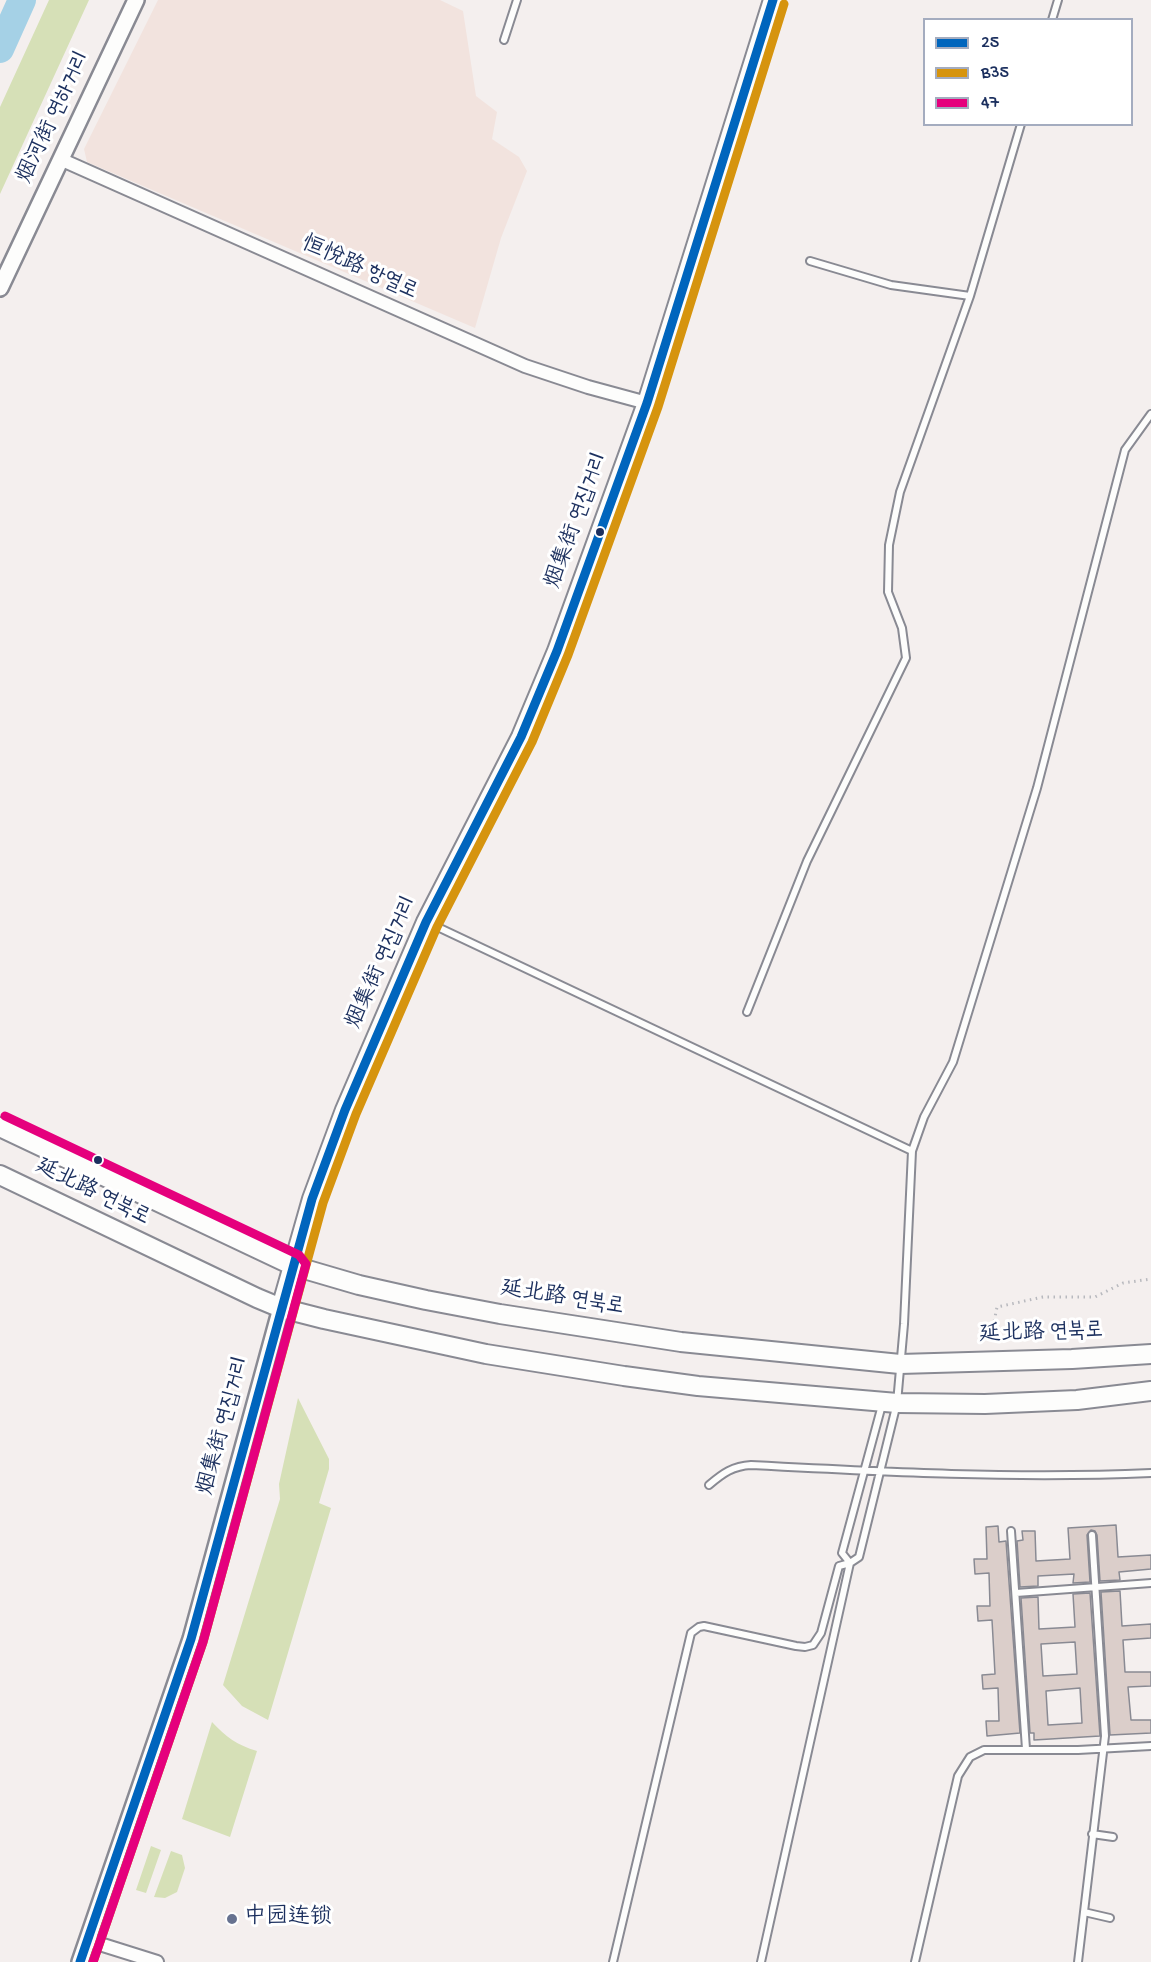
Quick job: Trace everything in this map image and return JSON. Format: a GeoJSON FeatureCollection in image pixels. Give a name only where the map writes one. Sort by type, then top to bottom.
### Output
{"type":"FeatureCollection","features":[{"type":"Feature","properties":{"kind":"main road","name":"烟集街 연집거리"},"geometry":{"type":"LineString","coordinates":[[281,1308],[312,1199],[345,1110],[426,922],[521,737],[557,651],[647,403],[773,0]]}},
{"type":"Feature","properties":{"kind":"main road","name":"延北路 연북로"},"geometry":{"type":"LineString","coordinates":[[0,1127],[294,1266],[359,1285],[500,1314],[681,1342],[900,1364],[1072,1359],[1151,1354]]}},
{"type":"Feature","properties":{"kind":"main road","name":"延北路 연북로"},"geometry":{"type":"LineString","coordinates":[[0,1174],[281,1308],[433,1344],[553,1366],[698,1386],[890,1402],[986,1404],[1077,1400],[1151,1391]]}},
{"type":"Feature","properties":{"kind":"street","name":"烟河街 연하거리"},"geometry":{"type":"LineString","coordinates":[[0,288],[136,0]]}},
{"type":"Feature","properties":{"kind":"street","name":"恒悦路 항열로"},"geometry":{"type":"LineString","coordinates":[[60,159],[525,366],[588,387],[647,403]]}},
{"type":"Feature","properties":{"kind":"street","name":"烟集街 연집거리"},"geometry":{"type":"LineString","coordinates":[[80,1962],[191,1639],[281,1308]]}},
{"type":"Feature","properties":{"kind":"street"},"geometry":{"type":"LineString","coordinates":[[87,1940],[157,1962]]}},
{"type":"Feature","properties":{"kind":"lane"},"geometry":{"type":"LineString","coordinates":[[504,40],[517,0]]}},
{"type":"Feature","properties":{"kind":"lane"},"geometry":{"type":"LineString","coordinates":[[1053,18],[1058,0]]}},
{"type":"Feature","properties":{"kind":"lane"},"geometry":{"type":"LineString","coordinates":[[747,1012],[807,861],[906,658],[902,628],[888,592],[889,545],[900,492],[970,296],[1020,126]]}},
{"type":"Feature","properties":{"kind":"lane"},"geometry":{"type":"LineString","coordinates":[[810,261],[891,285],[970,296]]}},
{"type":"Feature","properties":{"kind":"lane"},"geometry":{"type":"LineString","coordinates":[[850,1563],[842,1553],[864,1471],[890,1402],[900,1364],[912,1151],[924,1117],[953,1062],[1030,811],[1125,450],[1151,414]]}},
{"type":"Feature","properties":{"kind":"lane"},"geometry":{"type":"LineString","coordinates":[[426,922],[912,1151]]}},
{"type":"Feature","properties":{"kind":"lane"},"geometry":{"type":"LineString","coordinates":[[613,1962],[692,1633],[704,1626],[796,1646],[813,1645],[820,1632],[839,1566],[859,1557],[880,1471],[890,1402]]}},
{"type":"Feature","properties":{"kind":"lane"},"geometry":{"type":"LineString","coordinates":[[709,1485],[722,1474],[737,1466],[1084,1476],[1151,1473]]}},
{"type":"Feature","properties":{"kind":"lane"},"geometry":{"type":"LineString","coordinates":[[1011,1531],[1026,1749]]}},
{"type":"Feature","properties":{"kind":"lane"},"geometry":{"type":"LineString","coordinates":[[1078,1962],[1105,1736],[1092,1534]]}},
{"type":"Feature","properties":{"kind":"lane"},"geometry":{"type":"LineString","coordinates":[[760,1962],[850,1563]]}},
{"type":"Feature","properties":{"kind":"lane"},"geometry":{"type":"LineString","coordinates":[[1016,1593],[1151,1584]]}},
{"type":"Feature","properties":{"kind":"lane"},"geometry":{"type":"LineString","coordinates":[[915,1962],[960,1770],[970,1757],[984,1750],[1102,1749],[1151,1746]]}},
{"type":"Feature","properties":{"kind":"lane"},"geometry":{"type":"LineString","coordinates":[[1092,1834],[1113,1837]]}},
{"type":"Feature","properties":{"kind":"lane"},"geometry":{"type":"LineString","coordinates":[[1084,1912],[1110,1918]]}},
{"type":"Feature","properties":{"kind":"path"},"geometry":{"type":"LineString","coordinates":[[993,1327],[996,1306],[1043,1297],[1095,1297],[1123,1283],[1151,1279]]}},
{"type":"Feature","properties":{"kind":"shaded area"},"geometry":{"type":"Polygon","coordinates":[[[158,0],[440,0],[463,11],[476,96],[497,112],[492,139],[519,157],[527,171],[501,238],[475,328],[87,162],[84,149],[158,0]]]}},
{"type":"Feature","properties":{"kind":"green space"},"geometry":{"type":"Polygon","coordinates":[[[49,0],[89,0],[0,194],[0,107],[49,0]]]}},
{"type":"Feature","properties":{"kind":"green space"},"geometry":{"type":"Polygon","coordinates":[[[298,1398],[329,1459],[329,1469],[319,1503],[331,1508],[268,1720],[242,1706],[223,1685],[280,1499],[279,1484],[298,1398]]]}},
{"type":"Feature","properties":{"kind":"green space"},"geometry":{"type":"Polygon","coordinates":[[[212,1722],[232,1740],[257,1751],[230,1837],[182,1819],[212,1722]]]}},
{"type":"Feature","properties":{"kind":"green space"},"geometry":{"type":"Polygon","coordinates":[[[151,1846],[161,1850],[146,1893],[136,1890],[151,1846]]]}},
{"type":"Feature","properties":{"kind":"green space"},"geometry":{"type":"Polygon","coordinates":[[[171,1851],[182,1855],[185,1868],[177,1892],[165,1898],[154,1897],[171,1851]]]}},
{"type":"Feature","properties":{"kind":"building"},"geometry":{"type":"Polygon","coordinates":[[[1116,1525],[1118,1557],[1151,1555],[1151,1569],[1119,1572],[1120,1580],[1100,1581],[1097,1535],[1091,1530],[1087,1535],[1090,1582],[1073,1583],[1074,1574],[1038,1576],[1038,1586],[1020,1587],[1017,1541],[1023,1540],[1022,1531],[1035,1531],[1036,1561],[1070,1559],[1068,1528],[1116,1525]]]}},
{"type":"Feature","properties":{"kind":"building"},"geometry":{"type":"Polygon","coordinates":[[[998,1526],[999,1542],[1006,1541],[1020,1733],[987,1736],[986,1721],[999,1721],[998,1688],[983,1689],[982,1675],[995,1674],[992,1620],[978,1621],[977,1606],[990,1606],[989,1573],[975,1574],[974,1559],[987,1559],[986,1527],[998,1526]]]}},
{"type":"Feature","properties":{"kind":"building"},"geometry":{"type":"Polygon","coordinates":[[[1120,1591],[1122,1626],[1151,1624],[1151,1638],[1123,1640],[1125,1672],[1151,1672],[1151,1686],[1128,1687],[1131,1720],[1151,1720],[1151,1733],[1110,1735],[1101,1592],[1120,1591]]]}},
{"type":"Feature","properties":{"kind":"building"},"geometry":{"type":"Polygon","coordinates":[[[1090,1593],[1100,1736],[1034,1740],[1034,1733],[1030,1733],[1021,1598],[1038,1597],[1039,1629],[1075,1627],[1073,1594],[1090,1593]],[[1075,1642],[1041,1644],[1043,1676],[1077,1674],[1075,1642]],[[1080,1688],[1046,1691],[1048,1725],[1082,1723],[1080,1688]]]}},
{"type":"Feature","properties":{"kind":"waterway"},"geometry":{"type":"LineString","coordinates":[[0,49],[22,0]]}},
{"type":"Feature","properties":{"kind":"transit line","name":"25"},"geometry":{"type":"LineString","coordinates":[[80,1962],[191,1639],[312,1199],[345,1110],[426,922],[521,737],[557,651],[647,403],[773,0]]}},
{"type":"Feature","properties":{"kind":"transit line","name":"B35"},"geometry":{"type":"LineString","coordinates":[[93,1962],[203,1642],[323,1203],[356,1114],[437,927],[532,742],[568,655],[658,407],[784,4]]}},
{"type":"Feature","properties":{"kind":"transit line","name":"47"},"geometry":{"type":"LineString","coordinates":[[5,1116],[299,1255],[306,1264],[203,1642],[93,1962]]}},
{"type":"Feature","properties":{"kind":"place","name":"中园连锁"},"geometry":{"type":"Point","coordinates":[232,1919]}}]}
